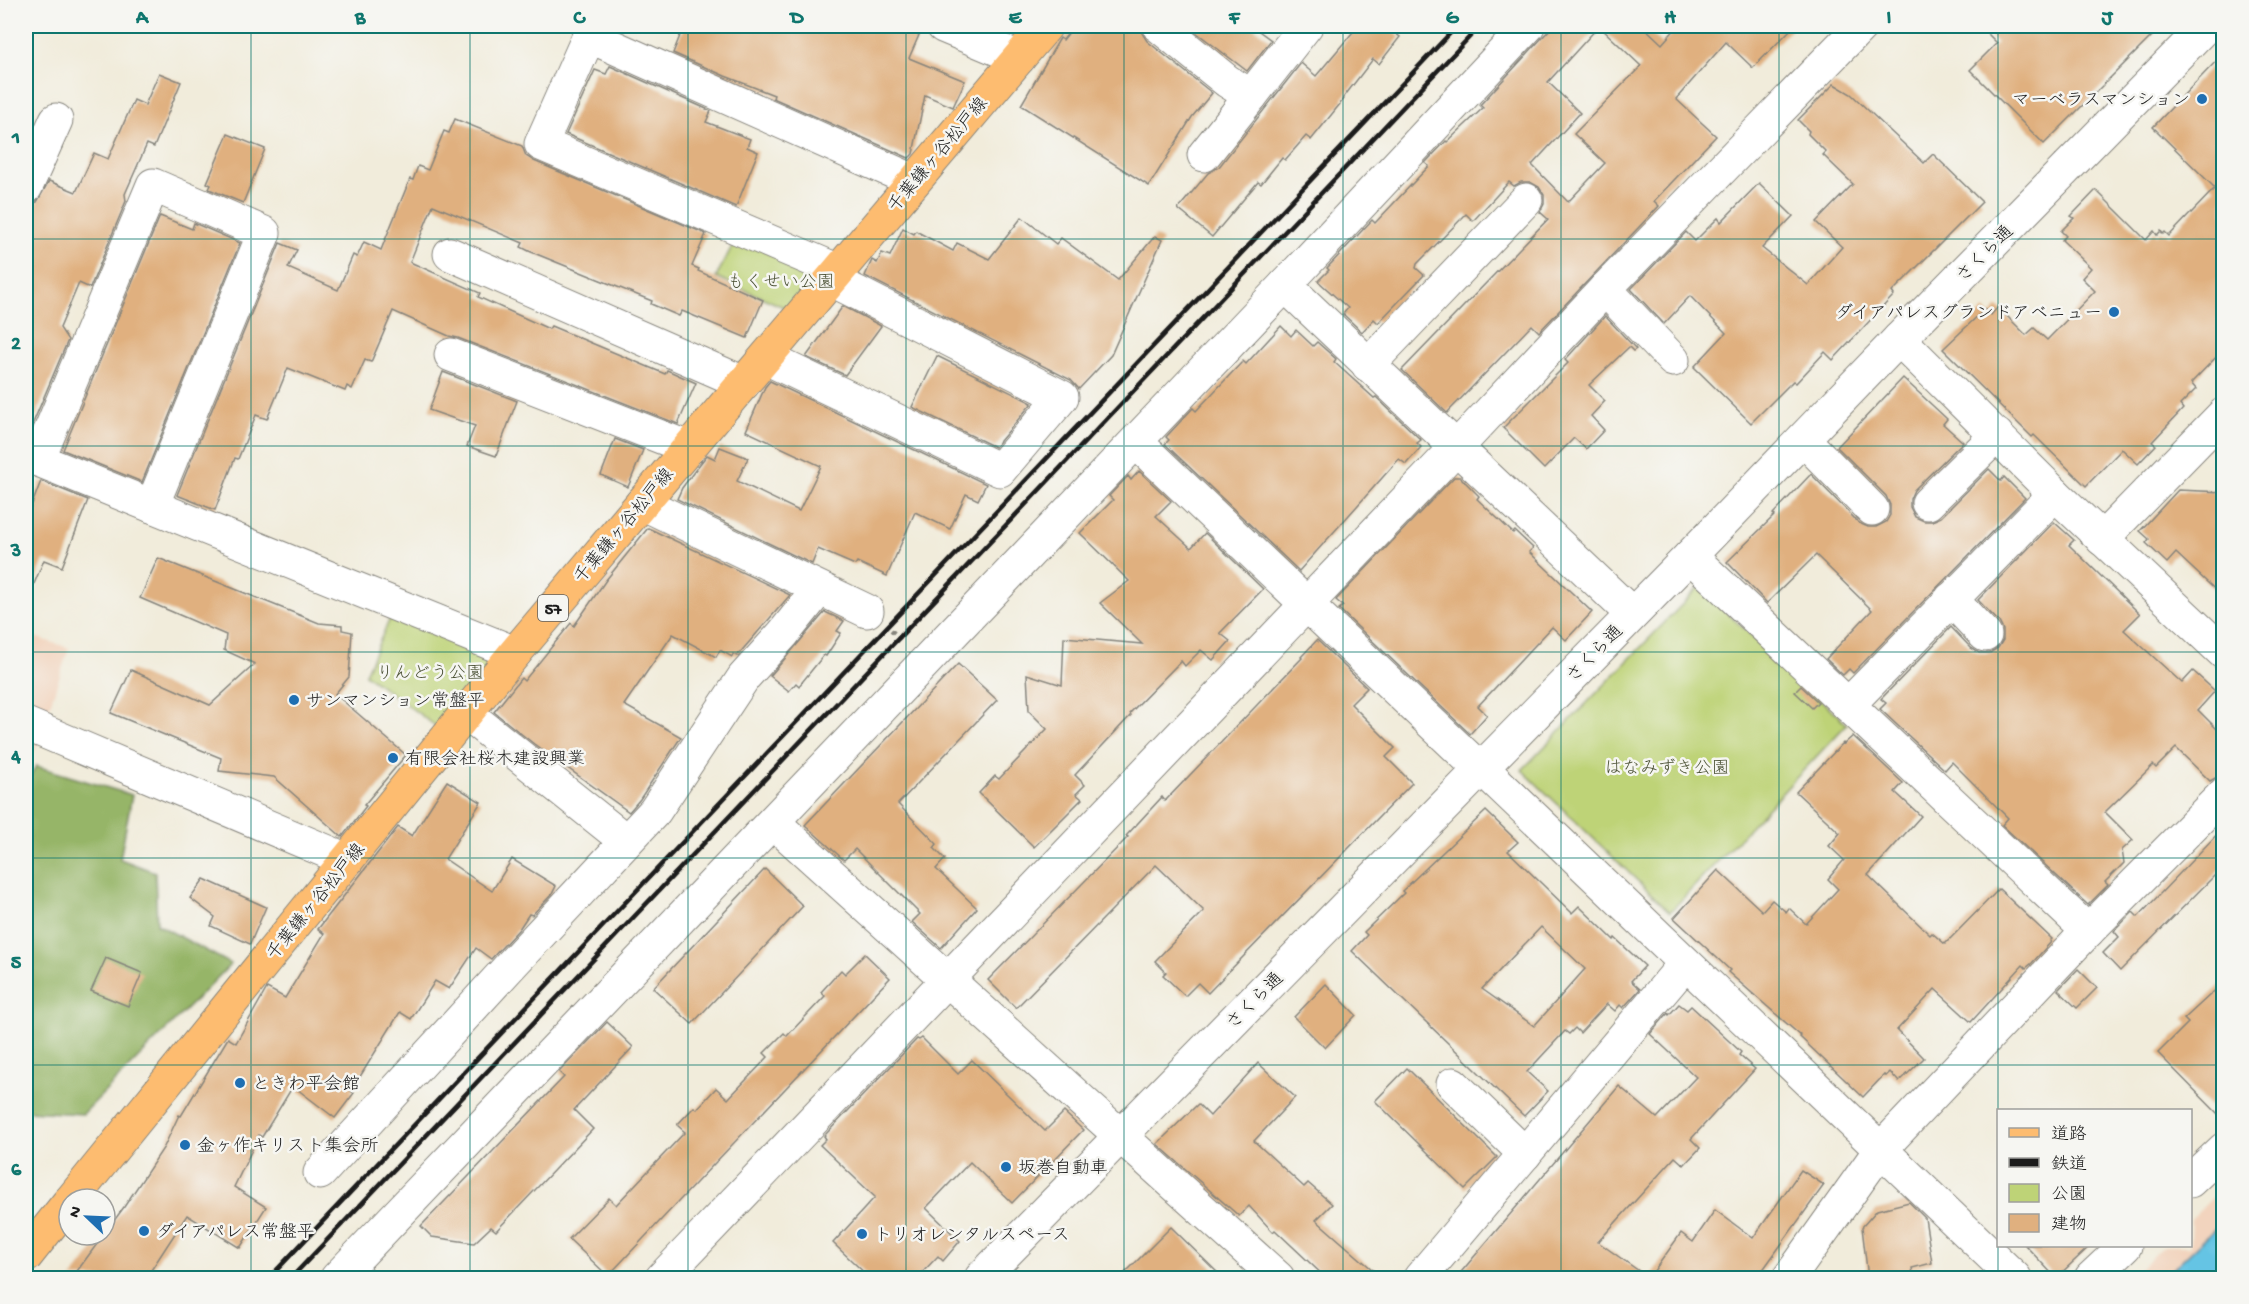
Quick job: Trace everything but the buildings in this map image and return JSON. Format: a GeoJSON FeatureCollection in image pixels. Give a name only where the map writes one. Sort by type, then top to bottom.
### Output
{"type":"FeatureCollection","features":[{"type":"Feature","properties":{"kind":"main road","name":"千葉鎌ヶ谷松戸線"},"geometry":{"type":"LineString","coordinates":[[81,1187],[515,653],[1046,26]]}},
{"type":"Feature","properties":{"kind":"main road","name":"千葉鎌ヶ谷松戸線"},"geometry":{"type":"LineString","coordinates":[[26,1256],[57,1217]]}},
{"type":"Feature","properties":{"kind":"street"},"geometry":{"type":"LineString","coordinates":[[944,26],[1018,58]]}},
{"type":"Feature","properties":{"kind":"street"},"geometry":{"type":"LineString","coordinates":[[1159,26],[1227,81],[1251,96]]}},
{"type":"Feature","properties":{"kind":"street"},"geometry":{"type":"LineString","coordinates":[[1204,155],[1306,26]]}},
{"type":"Feature","properties":{"kind":"street"},"geometry":{"type":"LineString","coordinates":[[337,1278],[1286,285],[1528,26]]}},
{"type":"Feature","properties":{"kind":"street"},"geometry":{"type":"LineString","coordinates":[[662,1278],[1457,447],[1605,289],[1861,26]]}},
{"type":"Feature","properties":{"kind":"street","name":"さくら通"},"geometry":{"type":"LineString","coordinates":[[981,1278],[1482,769],[2206,26]]}},
{"type":"Feature","properties":{"kind":"street"},"geometry":{"type":"LineString","coordinates":[[766,358],[1000,470],[1062,397],[836,275],[541,144],[589,36],[914,181]]}},
{"type":"Feature","properties":{"kind":"street"},"geometry":{"type":"LineString","coordinates":[[26,188],[56,120]]}},
{"type":"Feature","properties":{"kind":"street"},"geometry":{"type":"LineString","coordinates":[[152,506],[264,233],[153,185],[32,457],[152,506],[515,653]]}},
{"type":"Feature","properties":{"kind":"street"},"geometry":{"type":"LineString","coordinates":[[1368,365],[1526,200]]}},
{"type":"Feature","properties":{"kind":"street"},"geometry":{"type":"LineString","coordinates":[[450,254],[744,382]]}},
{"type":"Feature","properties":{"kind":"street"},"geometry":{"type":"LineString","coordinates":[[1286,285],[1632,614]]}},
{"type":"Feature","properties":{"kind":"street"},"geometry":{"type":"LineString","coordinates":[[1605,289],[1673,360]]}},
{"type":"Feature","properties":{"kind":"street"},"geometry":{"type":"LineString","coordinates":[[1899,339],[2055,494],[2223,653]]}},
{"type":"Feature","properties":{"kind":"street"},"geometry":{"type":"LineString","coordinates":[[451,355],[689,448]]}},
{"type":"Feature","properties":{"kind":"street"},"geometry":{"type":"LineString","coordinates":[[2102,539],[2223,414]]}},
{"type":"Feature","properties":{"kind":"street"},"geometry":{"type":"LineString","coordinates":[[1928,503],[1997,435]]}},
{"type":"Feature","properties":{"kind":"street"},"geometry":{"type":"LineString","coordinates":[[1803,439],[1872,509]]}},
{"type":"Feature","properties":{"kind":"street"},"geometry":{"type":"LineString","coordinates":[[1136,442],[2015,1278]]}},
{"type":"Feature","properties":{"kind":"street"},"geometry":{"type":"LineString","coordinates":[[1848,705],[2055,494]]}},
{"type":"Feature","properties":{"kind":"street"},"geometry":{"type":"LineString","coordinates":[[642,503],[867,611]]}},
{"type":"Feature","properties":{"kind":"street"},"geometry":{"type":"LineString","coordinates":[[1690,556],[2088,931]]}},
{"type":"Feature","properties":{"kind":"street"},"geometry":{"type":"LineString","coordinates":[[320,1173],[655,811],[744,677],[819,589]]}},
{"type":"Feature","properties":{"kind":"street"},"geometry":{"type":"LineString","coordinates":[[1951,599],[1985,635]]}},
{"type":"Feature","properties":{"kind":"street"},"geometry":{"type":"LineString","coordinates":[[467,714],[626,841]]}},
{"type":"Feature","properties":{"kind":"street"},"geometry":{"type":"LineString","coordinates":[[26,724],[348,860]]}},
{"type":"Feature","properties":{"kind":"street"},"geometry":{"type":"LineString","coordinates":[[1788,1278],[1881,1149],[2088,931],[2223,794]]}},
{"type":"Feature","properties":{"kind":"street"},"geometry":{"type":"LineString","coordinates":[[772,822],[1278,1278]]}},
{"type":"Feature","properties":{"kind":"street"},"geometry":{"type":"LineString","coordinates":[[1420,1278],[1685,964]]}},
{"type":"Feature","properties":{"kind":"street"},"geometry":{"type":"LineString","coordinates":[[1453,1084],[1525,1154]]}},
{"type":"Feature","properties":{"kind":"street"},"geometry":{"type":"LineString","coordinates":[[2192,1179],[2223,1149]]}},
{"type":"Feature","properties":{"kind":"street"},"geometry":{"type":"LineString","coordinates":[[2091,1278],[2123,1247]]}},
{"type":"Feature","properties":{"kind":"shaded area"},"geometry":{"type":"Polygon","coordinates":[[[26,634],[69,648],[35,750],[26,765],[26,634]]]}},
{"type":"Feature","properties":{"kind":"shaded area"},"geometry":{"type":"Polygon","coordinates":[[[2223,1187],[2223,1278],[2130,1278],[2163,1247],[2192,1247],[2192,1218],[2223,1187]]]}},
{"type":"Feature","properties":{"kind":"green space","name":"もくせい公園"},"geometry":{"type":"Polygon","coordinates":[[[737,237],[818,271],[788,309],[716,277],[737,237]]]}},
{"type":"Feature","properties":{"kind":"green space","name":"はなみずき公園"},"geometry":{"type":"Polygon","coordinates":[[[1699,587],[1847,724],[1670,912],[1522,770],[1699,587]]]}},
{"type":"Feature","properties":{"kind":"green space","name":"りんどう公園"},"geometry":{"type":"Polygon","coordinates":[[[392,614],[501,655],[437,727],[365,674],[392,614]]]}},
{"type":"Feature","properties":{"kind":"green space"},"geometry":{"type":"Polygon","coordinates":[[[36,766],[132,795],[120,859],[155,872],[157,924],[231,964],[83,1114],[26,1111],[26,784],[36,766]]]}},
{"type":"Feature","properties":{"kind":"water"},"geometry":{"type":"Polygon","coordinates":[[[2223,1221],[2223,1278],[2163,1278],[2223,1221]]]}},
{"type":"Feature","properties":{"kind":"railway"},"geometry":{"type":"LineString","coordinates":[[269,1278],[1457,26]]}},
{"type":"Feature","properties":{"kind":"railway"},"geometry":{"type":"LineString","coordinates":[[291,1278],[1480,26]]}},
{"type":"Feature","properties":{"kind":"place","name":"マーベラスマンション"},"geometry":{"type":"Point","coordinates":[2202,99]}},
{"type":"Feature","properties":{"kind":"place","name":"ダイアパレスグランドアベニュー"},"geometry":{"type":"Point","coordinates":[2114,312]}},
{"type":"Feature","properties":{"kind":"place","name":"サンマンション常盤平"},"geometry":{"type":"Point","coordinates":[294,700]}},
{"type":"Feature","properties":{"kind":"place","name":"有限会社桜木建設興業"},"geometry":{"type":"Point","coordinates":[393,758]}},
{"type":"Feature","properties":{"kind":"place","name":"ときわ平会館"},"geometry":{"type":"Point","coordinates":[240,1083]}},
{"type":"Feature","properties":{"kind":"place","name":"金ヶ作キリスト集会所"},"geometry":{"type":"Point","coordinates":[185,1145]}},
{"type":"Feature","properties":{"kind":"place","name":"坂巻自動車"},"geometry":{"type":"Point","coordinates":[1006,1167]}},
{"type":"Feature","properties":{"kind":"place","name":"ダイアパレス常盤平"},"geometry":{"type":"Point","coordinates":[144,1231]}},
{"type":"Feature","properties":{"kind":"place","name":"トリオレンタルスペース"},"geometry":{"type":"Point","coordinates":[862,1234]}}]}
